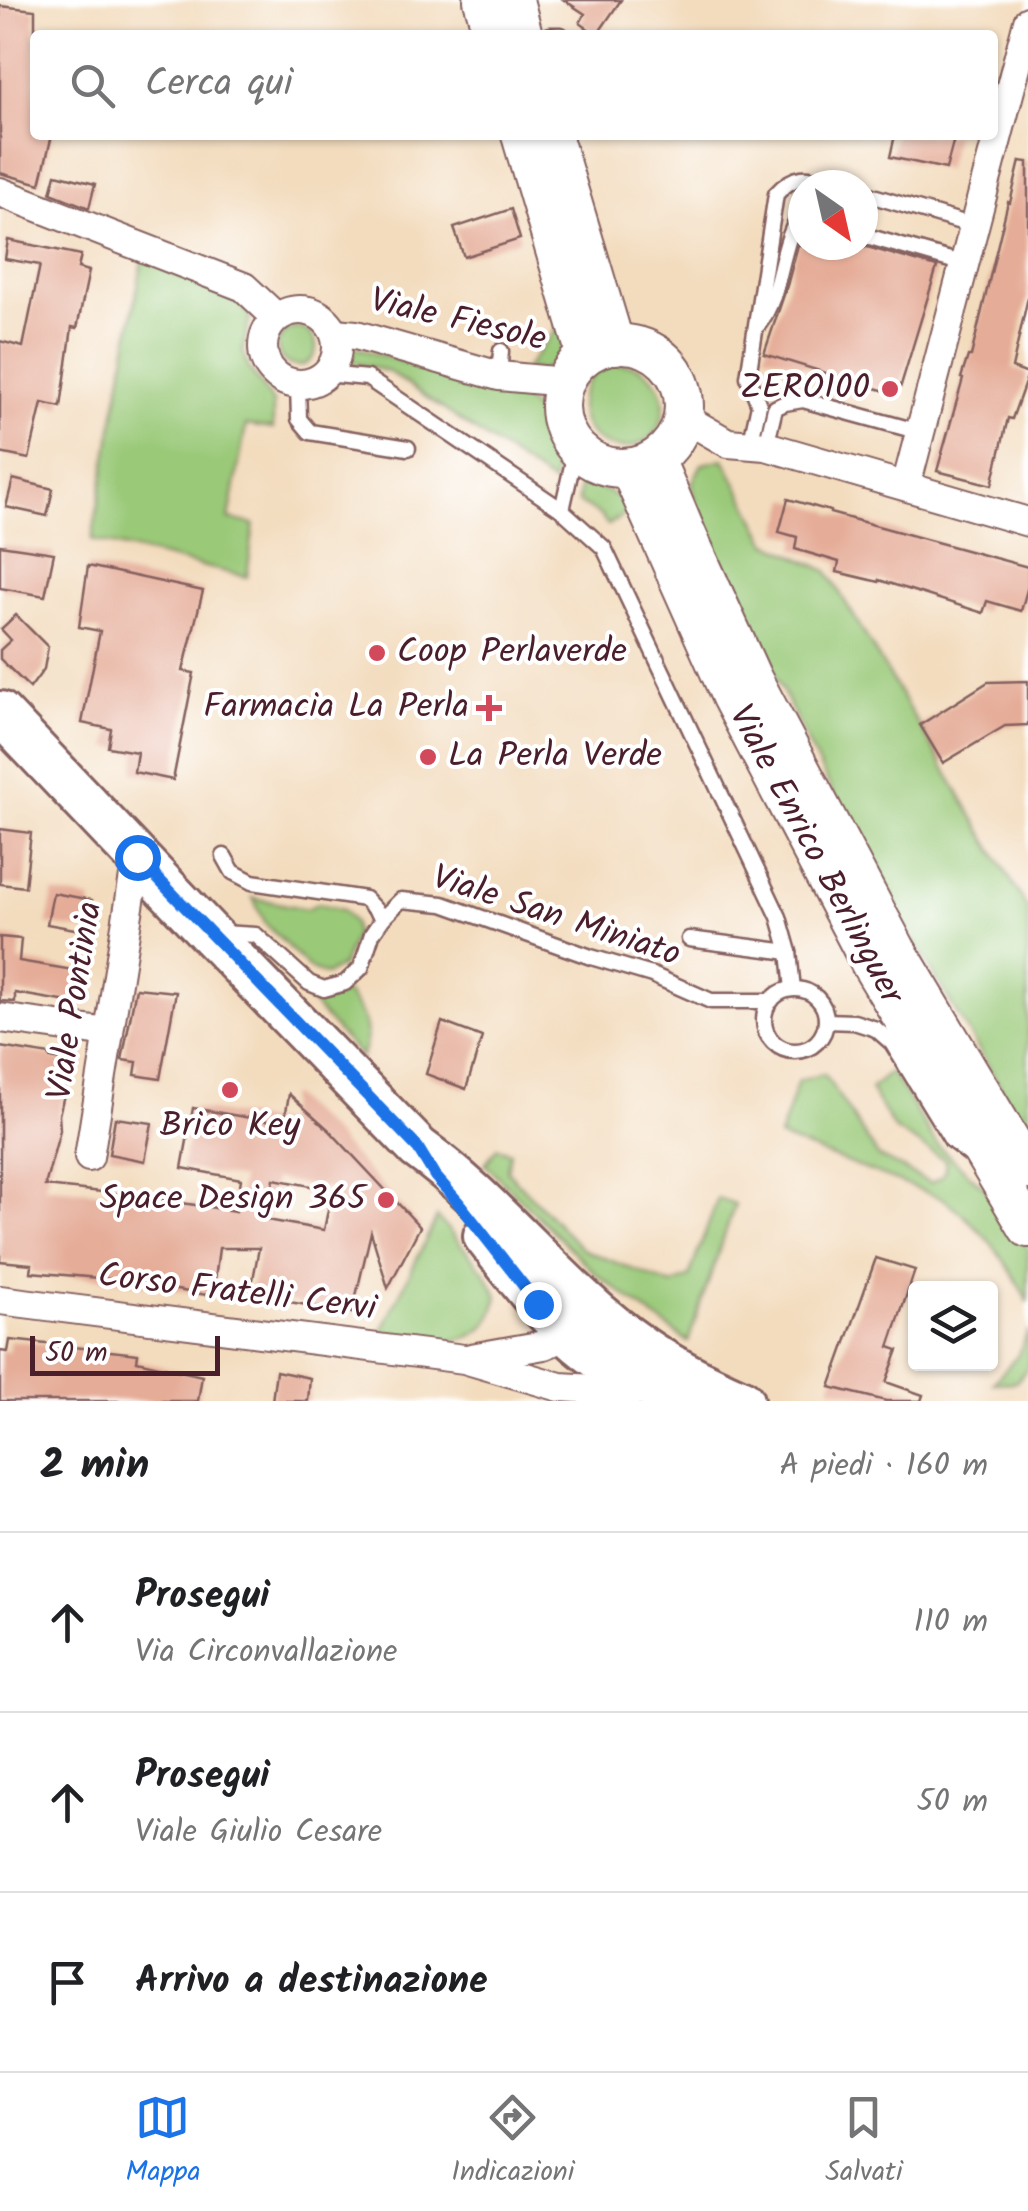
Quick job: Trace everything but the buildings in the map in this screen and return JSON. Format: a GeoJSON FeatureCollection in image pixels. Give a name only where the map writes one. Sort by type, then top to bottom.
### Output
{"type":"FeatureCollection","features":[{"type":"Feature","properties":{"kind":"main road"},"geometry":{"type":"LineString","coordinates":[[483,0],[491,30]]}},
{"type":"Feature","properties":{"kind":"main road"},"geometry":{"type":"LineString","coordinates":[[514,0],[522,30]]}},
{"type":"Feature","properties":{"kind":"main road"},"geometry":{"type":"LineString","coordinates":[[522,140],[555,286],[589,360]]}},
{"type":"Feature","properties":{"kind":"main road"},"geometry":{"type":"LineString","coordinates":[[553,140],[589,360]]}},
{"type":"Feature","properties":{"kind":"main road"},"geometry":{"type":"LineString","coordinates":[[634,345],[667,363],[678,379],[683,417],[668,447],[642,463],[610,467],[591,460],[576,448],[566,433],[560,399],[589,360],[634,345]]}},
{"type":"Feature","properties":{"kind":"main road","name":"Viale Enrico Berlinguer"},"geometry":{"type":"LineString","coordinates":[[642,463],[731,697],[870,965],[1012,1171],[1028,1228]]}},
{"type":"Feature","properties":{"kind":"main road"},"geometry":{"type":"LineString","coordinates":[[0,712],[418,1148],[446,1168],[561,1279],[642,1348],[742,1401]]}},
{"type":"Feature","properties":{"kind":"main road"},"geometry":{"type":"LineString","coordinates":[[418,1148],[435,1176],[538,1304],[556,1340],[589,1353],[632,1379],[681,1397]]}},
{"type":"Feature","properties":{"kind":"street"},"geometry":{"type":"LineString","coordinates":[[998,135],[1028,21]]}},
{"type":"Feature","properties":{"kind":"street"},"geometry":{"type":"LineString","coordinates":[[906,486],[997,140]]}},
{"type":"Feature","properties":{"kind":"street"},"geometry":{"type":"LineString","coordinates":[[0,192],[244,286],[276,317],[263,339],[262,352],[274,375],[298,384],[326,374]]}},
{"type":"Feature","properties":{"kind":"street","name":"Viale Fiesole"},"geometry":{"type":"LineString","coordinates":[[276,317],[286,311],[310,310],[329,323],[335,333],[337,355],[326,374]]}},
{"type":"Feature","properties":{"kind":"street","name":"Viale Fiesole"},"geometry":{"type":"LineString","coordinates":[[335,333],[500,364],[589,360]]}},
{"type":"Feature","properties":{"kind":"street"},"geometry":{"type":"LineString","coordinates":[[683,417],[728,443],[758,445],[1028,522]]}},
{"type":"Feature","properties":{"kind":"street","name":"Viale Pontinia"},"geometry":{"type":"LineString","coordinates":[[89,1157],[137,857]]}},
{"type":"Feature","properties":{"kind":"street"},"geometry":{"type":"LineString","coordinates":[[0,1018],[109,1033]]}},
{"type":"Feature","properties":{"kind":"street","name":"Corso Fratelli Cervi"},"geometry":{"type":"LineString","coordinates":[[0,1300],[464,1360],[559,1394],[681,1397]]}},
{"type":"Feature","properties":{"kind":"street","name":"Corso Fratelli Cervi"},"geometry":{"type":"LineString","coordinates":[[464,1360],[556,1340],[598,1336],[642,1348]]}},
{"type":"Feature","properties":{"kind":"street"},"geometry":{"type":"LineString","coordinates":[[556,1340],[559,1394]]}},
{"type":"Feature","properties":{"kind":"lane"},"geometry":{"type":"LineString","coordinates":[[758,445],[759,405],[748,377],[776,194],[788,181]]}},
{"type":"Feature","properties":{"kind":"lane"},"geometry":{"type":"LineString","coordinates":[[878,197],[974,226]]}},
{"type":"Feature","properties":{"kind":"lane"},"geometry":{"type":"LineString","coordinates":[[878,239],[964,264]]}},
{"type":"Feature","properties":{"kind":"lane"},"geometry":{"type":"LineString","coordinates":[[756,328],[770,310],[788,245]]}},
{"type":"Feature","properties":{"kind":"lane"},"geometry":{"type":"LineString","coordinates":[[326,374],[367,378],[562,510],[604,548],[779,917],[790,952],[794,989]]}},
{"type":"Feature","properties":{"kind":"lane"},"geometry":{"type":"LineString","coordinates":[[298,384],[300,419],[310,432],[408,448]]}},
{"type":"Feature","properties":{"kind":"lane"},"geometry":{"type":"LineString","coordinates":[[758,445],[775,408],[803,400],[920,432]]}},
{"type":"Feature","properties":{"kind":"lane"},"geometry":{"type":"LineString","coordinates":[[562,510],[576,448]]}},
{"type":"Feature","properties":{"kind":"lane"},"geometry":{"type":"LineString","coordinates":[[224,856],[233,872],[252,882],[366,899],[383,918]]}},
{"type":"Feature","properties":{"kind":"lane","name":"Viale San Miniato"},"geometry":{"type":"LineString","coordinates":[[208,932],[256,935],[309,983],[324,989],[346,983],[362,968],[372,934],[400,900],[443,904],[591,957],[652,974],[711,1001],[771,1000]]}},
{"type":"Feature","properties":{"kind":"lane"},"geometry":{"type":"LineString","coordinates":[[689,939],[790,952]]}},
{"type":"Feature","properties":{"kind":"lane"},"geometry":{"type":"LineString","coordinates":[[794,989],[813,994],[826,1021],[818,1040],[800,1050],[780,1047],[764,1024],[771,1000],[794,989]]}},
{"type":"Feature","properties":{"kind":"lane"},"geometry":{"type":"LineString","coordinates":[[826,1021],[854,1022],[876,1029],[892,1043],[952,1141],[1012,1171]]}},
{"type":"Feature","properties":{"kind":"green space"},"geometry":{"type":"Polygon","coordinates":[[[143,258],[240,302],[250,317],[243,350],[248,367],[273,402],[273,429],[246,425],[229,519],[254,524],[247,577],[92,540],[143,258]]]}},
{"type":"Feature","properties":{"kind":"green space"},"geometry":{"type":"Polygon","coordinates":[[[561,323],[564,343],[559,361],[542,370],[526,368],[561,323]]]}},
{"type":"Feature","properties":{"kind":"green space"},"geometry":{"type":"Polygon","coordinates":[[[297,328],[310,334],[316,347],[310,360],[297,366],[284,360],[278,347],[284,334],[297,328]]]}},
{"type":"Feature","properties":{"kind":"green space"},"geometry":{"type":"Polygon","coordinates":[[[351,346],[519,396],[536,413],[549,435],[555,459],[553,484],[389,372],[348,361],[345,352],[351,346]]]}},
{"type":"Feature","properties":{"kind":"green space"},"geometry":{"type":"Polygon","coordinates":[[[622,364],[638,367],[652,376],[661,390],[661,422],[652,436],[638,445],[622,448],[606,445],[592,436],[583,422],[580,406],[583,390],[592,376],[606,367],[622,364]]]}},
{"type":"Feature","properties":{"kind":"green space"},"geometry":{"type":"Polygon","coordinates":[[[724,459],[768,543],[827,571],[1028,909],[1028,1133],[888,897],[817,762],[698,516],[692,483],[702,464],[724,459]]]}},
{"type":"Feature","properties":{"kind":"green space"},"geometry":{"type":"Polygon","coordinates":[[[580,479],[615,495],[630,511],[608,525],[578,502],[580,479]]]}},
{"type":"Feature","properties":{"kind":"green space"},"geometry":{"type":"Polygon","coordinates":[[[253,898],[307,909],[318,903],[343,910],[353,922],[355,935],[342,966],[326,975],[310,969],[265,923],[253,898]]]}},
{"type":"Feature","properties":{"kind":"green space"},"geometry":{"type":"Polygon","coordinates":[[[301,992],[321,999],[346,993],[365,1023],[367,1039],[361,1057],[301,992]]]}},
{"type":"Feature","properties":{"kind":"green space"},"geometry":{"type":"Polygon","coordinates":[[[891,1072],[937,1145],[997,1199],[1017,1228],[1028,1249],[1028,1303],[993,1245],[944,1199],[779,1137],[798,1081],[824,1074],[878,1156],[930,1183],[938,1179],[944,1172],[945,1160],[894,1129],[870,1089],[891,1072]]]}},
{"type":"Feature","properties":{"kind":"green space"},"geometry":{"type":"Polygon","coordinates":[[[497,1148],[510,1152],[507,1171],[582,1249],[672,1285],[689,1277],[718,1198],[735,1204],[688,1342],[596,1274],[485,1164],[497,1148]]]}},
{"type":"Feature","properties":{"kind":"green space"},"geometry":{"type":"Polygon","coordinates":[[[437,1217],[484,1271],[498,1296],[490,1320],[474,1334],[449,1341],[381,1333],[437,1217]]]}},
{"type":"Feature","properties":{"kind":"green space"},"geometry":{"type":"Polygon","coordinates":[[[1028,1331],[1028,1367],[1016,1382],[993,1383],[1018,1355],[1028,1331]]]}},
{"type":"Feature","properties":{"kind":"place","name":"ZERO100"},"geometry":{"type":"Point","coordinates":[890,389]}},
{"type":"Feature","properties":{"kind":"place","name":"Coop Perlaverde"},"geometry":{"type":"Point","coordinates":[377,653]}},
{"type":"Feature","properties":{"kind":"place","name":"Farmacia La Perla"},"geometry":{"type":"Point","coordinates":[489,708]}},
{"type":"Feature","properties":{"kind":"place","name":"La Perla Verde"},"geometry":{"type":"Point","coordinates":[428,757]}},
{"type":"Feature","properties":{"kind":"place","name":"Brico Key"},"geometry":{"type":"Point","coordinates":[230,1090]}},
{"type":"Feature","properties":{"kind":"place","name":"Space Design 365"},"geometry":{"type":"Point","coordinates":[386,1200]}},
{"type":"Feature","properties":{"kind":"route"},"geometry":{"type":"LineString","coordinates":[[137,857],[418,1148],[435,1176],[538,1304]]}}]}
